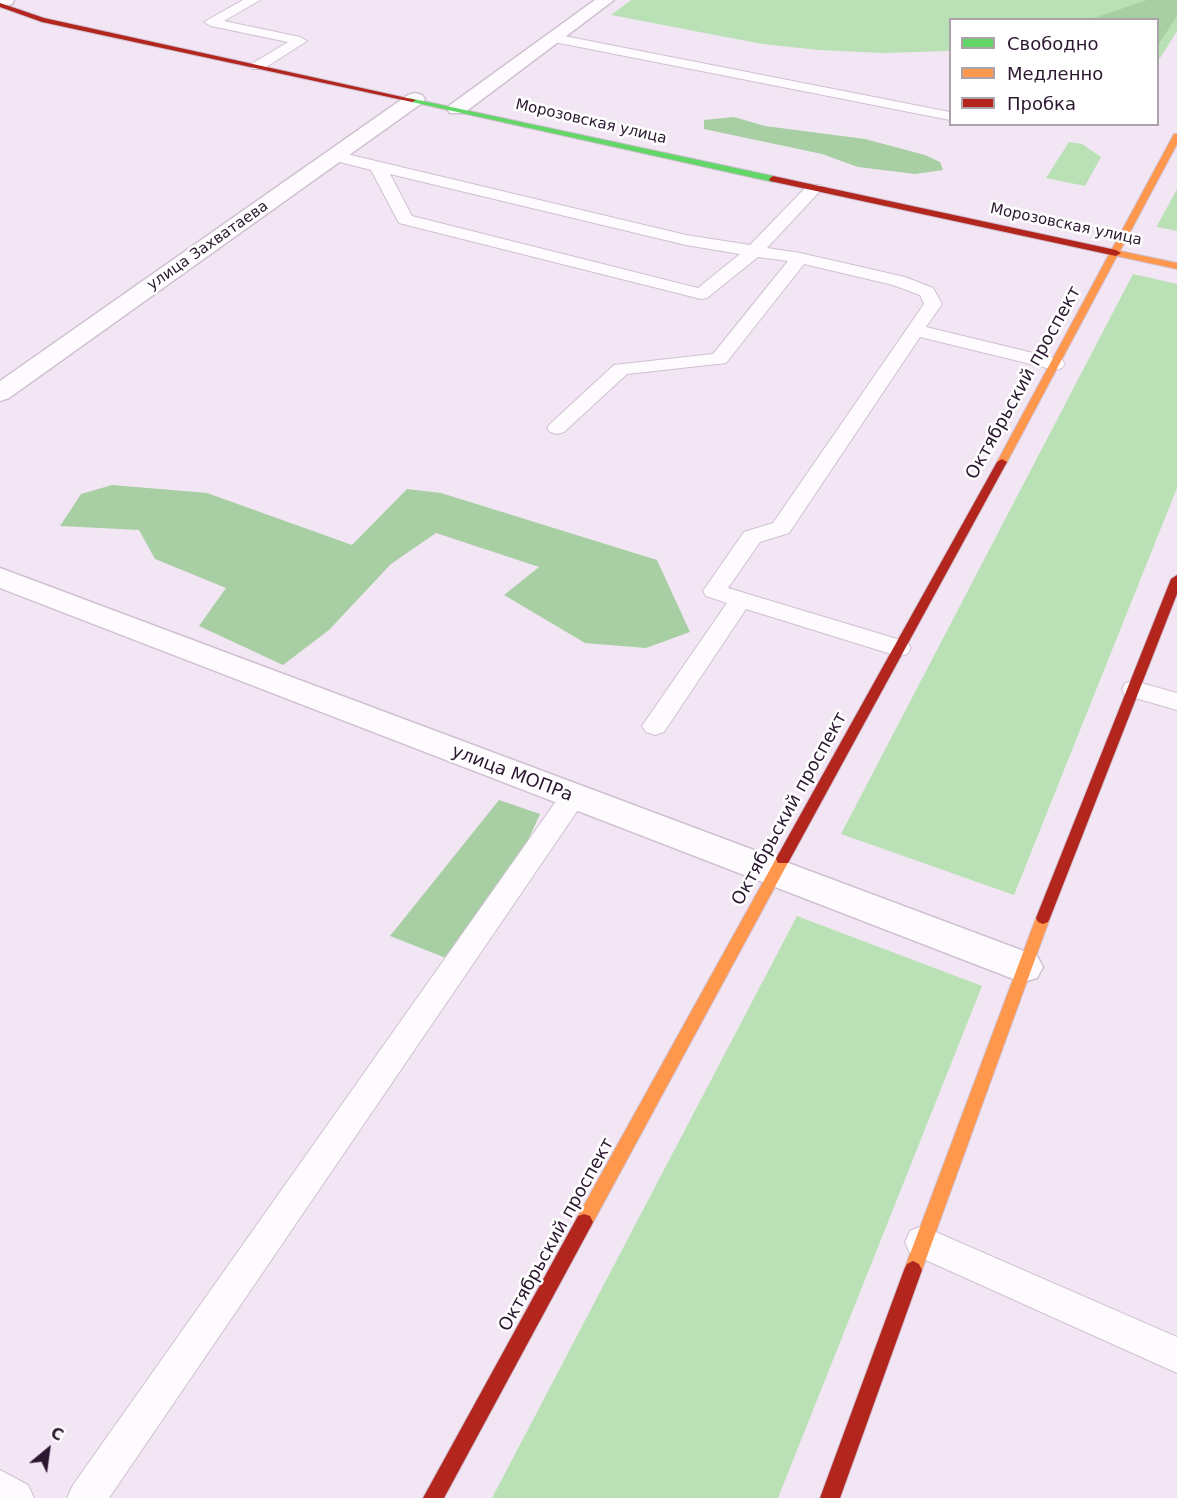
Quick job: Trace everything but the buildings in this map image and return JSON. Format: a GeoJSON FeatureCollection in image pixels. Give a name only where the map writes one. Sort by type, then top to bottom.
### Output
{"type":"FeatureCollection","features":[{"type":"Feature","properties":{"kind":"main road","name":"Морозовская улица"},"geometry":{"type":"LineString","coordinates":[[0,3],[42,20],[415,99],[1177,266]]}},
{"type":"Feature","properties":{"kind":"main road","name":"Октябрьский проспект"},"geometry":{"type":"LineString","coordinates":[[433,1498],[1116,253],[1177,136]]}},
{"type":"Feature","properties":{"kind":"main road"},"geometry":{"type":"LineString","coordinates":[[830,1498],[1024,967],[1177,579]]}},
{"type":"Feature","properties":{"kind":"street"},"geometry":{"type":"LineString","coordinates":[[0,3],[6,0]]}},
{"type":"Feature","properties":{"kind":"street"},"geometry":{"type":"LineString","coordinates":[[457,109],[606,0]]}},
{"type":"Feature","properties":{"kind":"street","name":"улица Захватаева"},"geometry":{"type":"LineString","coordinates":[[0,393],[415,99]]}},
{"type":"Feature","properties":{"kind":"street","name":"улица МОПРа"},"geometry":{"type":"LineString","coordinates":[[0,577],[1024,967]]}},
{"type":"Feature","properties":{"kind":"lane"},"geometry":{"type":"LineString","coordinates":[[253,0],[212,22],[300,40],[258,66]]}},
{"type":"Feature","properties":{"kind":"lane"},"geometry":{"type":"LineString","coordinates":[[554,38],[949,116]]}},
{"type":"Feature","properties":{"kind":"lane"},"geometry":{"type":"LineString","coordinates":[[334,156],[686,240],[800,258],[899,281],[927,292],[933,304],[781,528],[752,537],[714,591],[898,648]]}},
{"type":"Feature","properties":{"kind":"lane"},"geometry":{"type":"LineString","coordinates":[[378,167],[405,219],[702,294],[753,252],[814,188]]}},
{"type":"Feature","properties":{"kind":"lane"},"geometry":{"type":"LineString","coordinates":[[557,428],[621,369],[719,359],[800,258]]}},
{"type":"Feature","properties":{"kind":"lane"},"geometry":{"type":"LineString","coordinates":[[915,330],[1055,364]]}},
{"type":"Feature","properties":{"kind":"lane"},"geometry":{"type":"LineString","coordinates":[[656,726],[741,599]]}},
{"type":"Feature","properties":{"kind":"lane"},"geometry":{"type":"LineString","coordinates":[[1134,688],[1177,702]]}},
{"type":"Feature","properties":{"kind":"lane"},"geometry":{"type":"LineString","coordinates":[[86,1498],[573,797]]}},
{"type":"Feature","properties":{"kind":"lane"},"geometry":{"type":"LineString","coordinates":[[922,1242],[1177,1355]]}},
{"type":"Feature","properties":{"kind":"lane"},"geometry":{"type":"LineString","coordinates":[[0,1489],[15,1498]]}},
{"type":"Feature","properties":{"kind":"green space"},"geometry":{"type":"Polygon","coordinates":[[[631,0],[1177,0],[1177,31],[1159,58],[1159,18],[949,18],[949,51],[883,53],[762,44],[611,15],[631,0]]]}},
{"type":"Feature","properties":{"kind":"green space"},"geometry":{"type":"Polygon","coordinates":[[[1147,0],[1177,0],[1177,16],[1159,43],[1159,18],[1094,18],[1147,0]]]}},
{"type":"Feature","properties":{"kind":"green space"},"geometry":{"type":"Polygon","coordinates":[[[734,117],[765,126],[865,139],[925,155],[940,162],[943,170],[915,174],[858,167],[822,154],[704,129],[704,120],[734,117]]]}},
{"type":"Feature","properties":{"kind":"green space"},"geometry":{"type":"Polygon","coordinates":[[[1069,142],[1082,144],[1101,157],[1085,186],[1046,178],[1069,142]]]}},
{"type":"Feature","properties":{"kind":"green space"},"geometry":{"type":"Polygon","coordinates":[[[1177,189],[1177,231],[1157,227],[1157,226],[1177,189]]]}},
{"type":"Feature","properties":{"kind":"green space"},"geometry":{"type":"Polygon","coordinates":[[[1133,274],[1177,284],[1177,488],[1014,895],[841,834],[1133,274]]]}},
{"type":"Feature","properties":{"kind":"green space"},"geometry":{"type":"Polygon","coordinates":[[[112,485],[207,493],[352,545],[407,489],[441,493],[657,560],[690,632],[646,648],[585,643],[504,595],[539,567],[436,533],[391,564],[329,630],[283,665],[199,626],[226,588],[155,559],[139,530],[60,526],[81,494],[112,485]]]}},
{"type":"Feature","properties":{"kind":"green space"},"geometry":{"type":"Polygon","coordinates":[[[499,800],[540,814],[518,862],[451,960],[390,936],[499,800]]]}},
{"type":"Feature","properties":{"kind":"green space"},"geometry":{"type":"Polygon","coordinates":[[[797,916],[982,986],[778,1498],[492,1498],[797,916]]]}},
{"type":"Feature","properties":{"kind":"traffic: fast"},"geometry":{"type":"LineString","coordinates":[[412,100],[773,179]]}},
{"type":"Feature","properties":{"kind":"traffic: slow"},"geometry":{"type":"LineString","coordinates":[[1002,462],[1177,136]]}},
{"type":"Feature","properties":{"kind":"traffic: slow"},"geometry":{"type":"LineString","coordinates":[[1116,253],[1177,266]]}},
{"type":"Feature","properties":{"kind":"traffic: slow"},"geometry":{"type":"LineString","coordinates":[[584,1222],[783,859]]}},
{"type":"Feature","properties":{"kind":"traffic: slow"},"geometry":{"type":"LineString","coordinates":[[913,1270],[1043,918]]}},
{"type":"Feature","properties":{"kind":"traffic: jam"},"geometry":{"type":"LineString","coordinates":[[0,5],[42,20],[412,100]]}},
{"type":"Feature","properties":{"kind":"traffic: jam"},"geometry":{"type":"LineString","coordinates":[[773,179],[1116,253]]}},
{"type":"Feature","properties":{"kind":"traffic: jam"},"geometry":{"type":"LineString","coordinates":[[783,859],[1002,462]]}},
{"type":"Feature","properties":{"kind":"traffic: jam"},"geometry":{"type":"LineString","coordinates":[[1043,918],[1177,579]]}},
{"type":"Feature","properties":{"kind":"traffic: jam"},"geometry":{"type":"LineString","coordinates":[[433,1498],[584,1222]]}},
{"type":"Feature","properties":{"kind":"traffic: jam"},"geometry":{"type":"LineString","coordinates":[[830,1498],[913,1270]]}}]}
